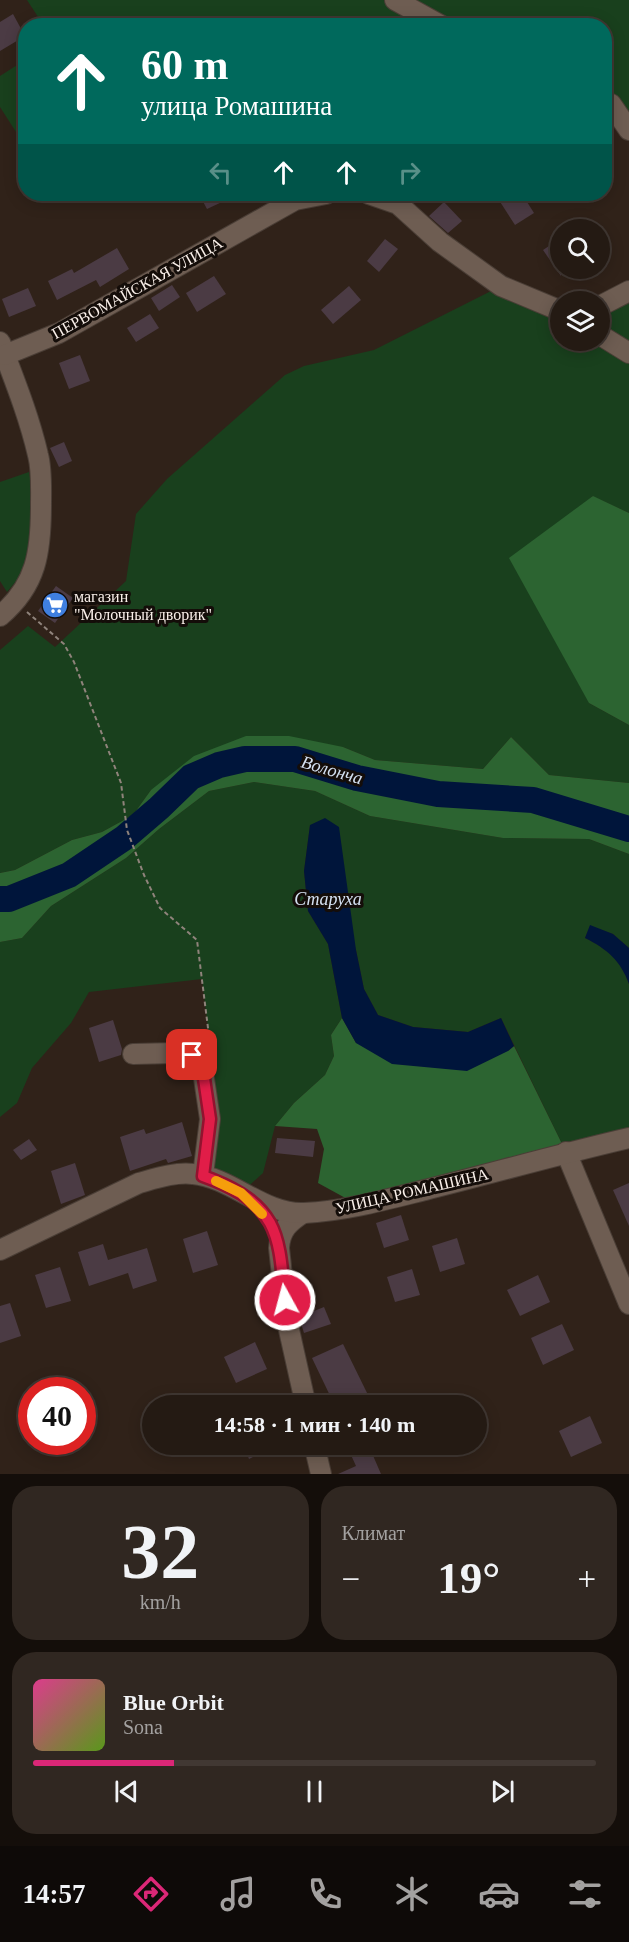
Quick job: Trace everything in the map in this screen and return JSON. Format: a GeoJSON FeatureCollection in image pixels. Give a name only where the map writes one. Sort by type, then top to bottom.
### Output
{"type":"FeatureCollection","features":[{"type":"Feature","properties":{"kind":"street"},"geometry":{"type":"LineString","coordinates":[[395,0],[428,18]]}},
{"type":"Feature","properties":{"kind":"street"},"geometry":{"type":"LineString","coordinates":[[612,105],[629,130]]}},
{"type":"Feature","properties":{"kind":"street","name":"ПЕРВОМАЙСКАЯ УЛИЦА"},"geometry":{"type":"LineString","coordinates":[[0,616],[16,603],[32,574],[41,543],[39,456],[15,378],[2,349],[59,333],[292,201]]}},
{"type":"Feature","properties":{"kind":"street"},"geometry":{"type":"LineString","coordinates":[[389,201],[398,204],[441,242],[501,286],[550,306]]}},
{"type":"Feature","properties":{"kind":"street"},"geometry":{"type":"LineString","coordinates":[[610,301],[629,291]]}},
{"type":"Feature","properties":{"kind":"street"},"geometry":{"type":"LineString","coordinates":[[610,341],[629,353]]}},
{"type":"Feature","properties":{"kind":"street"},"geometry":{"type":"LineString","coordinates":[[133,1054],[192,1055],[202,1065],[210,1119],[203,1176]]}},
{"type":"Feature","properties":{"kind":"street","name":"УЛИЦА РОМАШИНА"},"geometry":{"type":"LineString","coordinates":[[0,1250],[139,1183],[179,1174],[203,1176],[285,1212],[303,1213],[360,1206],[566,1152],[629,1138]]}},
{"type":"Feature","properties":{"kind":"street"},"geometry":{"type":"LineString","coordinates":[[566,1152],[629,1304]]}},
{"type":"Feature","properties":{"kind":"street"},"geometry":{"type":"LineString","coordinates":[[241,1193],[270,1223],[280,1260]]}},
{"type":"Feature","properties":{"kind":"street"},"geometry":{"type":"LineString","coordinates":[[303,1213],[283,1229],[280,1237],[280,1260],[287,1321],[304,1395]]}},
{"type":"Feature","properties":{"kind":"street"},"geometry":{"type":"LineString","coordinates":[[317,1455],[321,1474]]}},
{"type":"Feature","properties":{"kind":"path"},"geometry":{"type":"LineString","coordinates":[[16,603],[64,644],[74,662],[121,783],[127,830],[144,875],[160,908],[197,940],[209,1036],[202,1065]]}},
{"type":"Feature","properties":{"kind":"green space"},"geometry":{"type":"Polygon","coordinates":[[[27,0],[629,0],[629,130],[612,109],[612,18],[39,18],[27,0]]]}},
{"type":"Feature","properties":{"kind":"green space"},"geometry":{"type":"Polygon","coordinates":[[[18,64],[18,135],[0,107],[0,76],[18,64]]]}},
{"type":"Feature","properties":{"kind":"green space"},"geometry":{"type":"Polygon","coordinates":[[[501,286],[550,306],[550,351],[610,351],[610,301],[629,291],[629,513],[592,496],[589,703],[629,725],[629,783],[549,775],[511,737],[483,769],[375,760],[343,747],[151,790],[133,815],[102,832],[72,840],[15,870],[0,873],[0,650],[28,626],[55,647],[126,581],[136,514],[167,479],[285,375],[304,366],[374,350],[501,286]]]}},
{"type":"Feature","properties":{"kind":"green space"},"geometry":{"type":"Polygon","coordinates":[[[29,472],[33,495],[29,553],[22,574],[7,592],[0,581],[0,482],[29,472]]]}},
{"type":"Feature","properties":{"kind":"green space"},"geometry":{"type":"Polygon","coordinates":[[[593,496],[629,513],[629,725],[589,703],[509,558],[593,496]]]}},
{"type":"Feature","properties":{"kind":"green space"},"geometry":{"type":"Polygon","coordinates":[[[246,736],[289,736],[343,747],[375,760],[483,769],[511,737],[549,775],[629,783],[629,854],[589,839],[503,838],[370,816],[315,791],[254,782],[209,791],[159,829],[126,858],[51,906],[22,938],[0,942],[0,873],[15,870],[72,840],[102,832],[133,815],[151,790],[194,756],[246,736]]]}},
{"type":"Feature","properties":{"kind":"green space"},"geometry":{"type":"Polygon","coordinates":[[[254,782],[315,791],[370,816],[503,838],[589,839],[629,854],[629,948],[613,934],[590,926],[585,938],[618,962],[629,984],[629,1138],[566,1152],[501,1018],[468,1032],[413,1027],[378,1015],[364,989],[356,950],[310,825],[304,871],[308,911],[328,944],[342,1018],[331,1035],[334,1056],[325,1075],[294,1103],[275,1126],[263,1173],[241,1193],[203,1175],[202,1065],[209,1036],[202,979],[89,992],[71,1023],[32,1068],[17,1103],[0,1117],[0,942],[22,938],[51,906],[126,858],[159,829],[209,791],[254,782]]]}},
{"type":"Feature","properties":{"kind":"green space"},"geometry":{"type":"Polygon","coordinates":[[[342,1018],[356,1043],[508,1051],[514,1046],[566,1152],[360,1206],[318,1183],[324,1149],[317,1129],[275,1126],[294,1103],[325,1075],[334,1056],[331,1035],[342,1018]]]}},
{"type":"Feature","properties":{"kind":"water","name":"Старуха"},"geometry":{"type":"Polygon","coordinates":[[[325,818],[339,827],[356,950],[364,989],[378,1015],[413,1027],[468,1032],[501,1018],[514,1046],[508,1051],[467,1071],[392,1064],[356,1043],[342,1018],[328,944],[308,911],[304,871],[310,825],[325,818]]]}},
{"type":"Feature","properties":{"kind":"water"},"geometry":{"type":"Polygon","coordinates":[[[590,925],[613,934],[629,948],[629,984],[622,969],[612,956],[585,938],[590,925]]]}},
{"type":"Feature","properties":{"kind":"building"},"geometry":{"type":"Polygon","coordinates":[[[13,14],[18,23],[18,40],[0,51],[0,22],[13,14]]]}},
{"type":"Feature","properties":{"kind":"building"},"geometry":{"type":"Polygon","coordinates":[[[203,201],[224,201],[207,209],[203,201]]]}},
{"type":"Feature","properties":{"kind":"building"},"geometry":{"type":"Polygon","coordinates":[[[500,201],[526,201],[534,213],[515,225],[500,201]]]}},
{"type":"Feature","properties":{"kind":"building"},"geometry":{"type":"Polygon","coordinates":[[[444,202],[462,221],[448,233],[429,216],[444,202]]]}},
{"type":"Feature","properties":{"kind":"building"},"geometry":{"type":"Polygon","coordinates":[[[385,239],[398,249],[379,272],[367,261],[385,239]]]}},
{"type":"Feature","properties":{"kind":"building"},"geometry":{"type":"Polygon","coordinates":[[[550,245],[550,260],[543,250],[550,245]]]}},
{"type":"Feature","properties":{"kind":"building"},"geometry":{"type":"Polygon","coordinates":[[[117,248],[129,269],[100,287],[96,280],[57,300],[48,281],[72,269],[74,273],[117,248]]]}},
{"type":"Feature","properties":{"kind":"building"},"geometry":{"type":"Polygon","coordinates":[[[214,276],[226,294],[197,312],[186,293],[214,276]]]}},
{"type":"Feature","properties":{"kind":"building"},"geometry":{"type":"Polygon","coordinates":[[[172,285],[180,297],[159,311],[151,298],[172,285]]]}},
{"type":"Feature","properties":{"kind":"building"},"geometry":{"type":"Polygon","coordinates":[[[349,286],[361,300],[333,324],[321,310],[349,286]]]}},
{"type":"Feature","properties":{"kind":"building"},"geometry":{"type":"Polygon","coordinates":[[[28,288],[36,306],[9,317],[2,299],[28,288]]]}},
{"type":"Feature","properties":{"kind":"building"},"geometry":{"type":"Polygon","coordinates":[[[150,314],[159,328],[136,342],[127,328],[150,314]]]}},
{"type":"Feature","properties":{"kind":"building"},"geometry":{"type":"Polygon","coordinates":[[[80,355],[90,381],[69,389],[59,363],[80,355]]]}},
{"type":"Feature","properties":{"kind":"building"},"geometry":{"type":"Polygon","coordinates":[[[64,442],[72,461],[59,467],[50,448],[64,442]]]}},
{"type":"Feature","properties":{"kind":"building","name":"магазин \"Молочный дворик\""},"geometry":{"type":"Polygon","coordinates":[[[56,586],[73,598],[55,623],[38,611],[56,586]]]}},
{"type":"Feature","properties":{"kind":"building"},"geometry":{"type":"Polygon","coordinates":[[[113,1020],[122,1049],[121,1055],[99,1062],[89,1028],[113,1020]]]}},
{"type":"Feature","properties":{"kind":"building"},"geometry":{"type":"Polygon","coordinates":[[[182,1122],[192,1156],[168,1163],[166,1159],[130,1171],[120,1137],[144,1129],[146,1134],[182,1122]]]}},
{"type":"Feature","properties":{"kind":"building"},"geometry":{"type":"Polygon","coordinates":[[[277,1138],[315,1141],[313,1157],[275,1153],[277,1138]]]}},
{"type":"Feature","properties":{"kind":"building"},"geometry":{"type":"Polygon","coordinates":[[[29,1139],[37,1150],[21,1160],[13,1150],[29,1139]]]}},
{"type":"Feature","properties":{"kind":"building"},"geometry":{"type":"Polygon","coordinates":[[[75,1163],[85,1195],[61,1204],[51,1171],[75,1163]]]}},
{"type":"Feature","properties":{"kind":"building"},"geometry":{"type":"Polygon","coordinates":[[[629,1183],[629,1226],[613,1190],[629,1183]]]}},
{"type":"Feature","properties":{"kind":"building"},"geometry":{"type":"Polygon","coordinates":[[[401,1215],[409,1240],[384,1248],[376,1223],[401,1215]]]}},
{"type":"Feature","properties":{"kind":"building"},"geometry":{"type":"Polygon","coordinates":[[[207,1231],[218,1265],[193,1273],[183,1239],[207,1231]]]}},
{"type":"Feature","properties":{"kind":"building"},"geometry":{"type":"Polygon","coordinates":[[[457,1238],[465,1264],[440,1272],[432,1246],[457,1238]]]}},
{"type":"Feature","properties":{"kind":"building"},"geometry":{"type":"Polygon","coordinates":[[[103,1244],[108,1260],[147,1248],[157,1281],[133,1289],[128,1273],[89,1286],[78,1252],[103,1244]]]}},
{"type":"Feature","properties":{"kind":"building"},"geometry":{"type":"Polygon","coordinates":[[[60,1267],[71,1301],[46,1308],[35,1275],[60,1267]]]}},
{"type":"Feature","properties":{"kind":"building"},"geometry":{"type":"Polygon","coordinates":[[[412,1269],[420,1295],[395,1302],[387,1277],[412,1269]]]}},
{"type":"Feature","properties":{"kind":"building"},"geometry":{"type":"Polygon","coordinates":[[[538,1275],[550,1302],[520,1316],[507,1290],[538,1275]]]}},
{"type":"Feature","properties":{"kind":"building"},"geometry":{"type":"Polygon","coordinates":[[[10,1303],[21,1336],[0,1343],[0,1306],[10,1303]]]}},
{"type":"Feature","properties":{"kind":"building"},"geometry":{"type":"Polygon","coordinates":[[[324,1307],[331,1324],[304,1333],[299,1317],[324,1307]]]}},
{"type":"Feature","properties":{"kind":"building"},"geometry":{"type":"Polygon","coordinates":[[[562,1324],[574,1350],[543,1365],[531,1338],[562,1324]]]}},
{"type":"Feature","properties":{"kind":"building"},"geometry":{"type":"Polygon","coordinates":[[[255,1342],[267,1369],[236,1383],[224,1357],[255,1342]]]}},
{"type":"Feature","properties":{"kind":"building"},"geometry":{"type":"Polygon","coordinates":[[[343,1344],[368,1395],[330,1395],[312,1358],[343,1344]]]}},
{"type":"Feature","properties":{"kind":"building"},"geometry":{"type":"Polygon","coordinates":[[[590,1416],[602,1443],[571,1457],[559,1431],[590,1416]]]}},
{"type":"Feature","properties":{"kind":"building"},"geometry":{"type":"Polygon","coordinates":[[[351,1455],[373,1455],[381,1474],[338,1474],[356,1466],[351,1455]]]}},
{"type":"Feature","properties":{"kind":"waterway","name":"Волонча"},"geometry":{"type":"LineString","coordinates":[[0,899],[9,899],[69,875],[124,838],[191,777],[219,765],[245,759],[295,759],[357,778],[438,794],[533,800],[629,829]]}},
{"type":"Feature","properties":{"kind":"slow traffic"},"geometry":{"type":"LineString","coordinates":[[216,1181],[241,1193],[262,1214]]}},
{"type":"Feature","properties":{"kind":"place","name":"магазин \"Молочный дворик\""},"geometry":{"type":"Point","coordinates":[55,605]}},
{"type":"Feature","properties":{"kind":"route"},"geometry":{"type":"LineString","coordinates":[[192,1055],[202,1065],[210,1119],[203,1176],[241,1193],[270,1223],[280,1260],[285,1300]]}}]}
